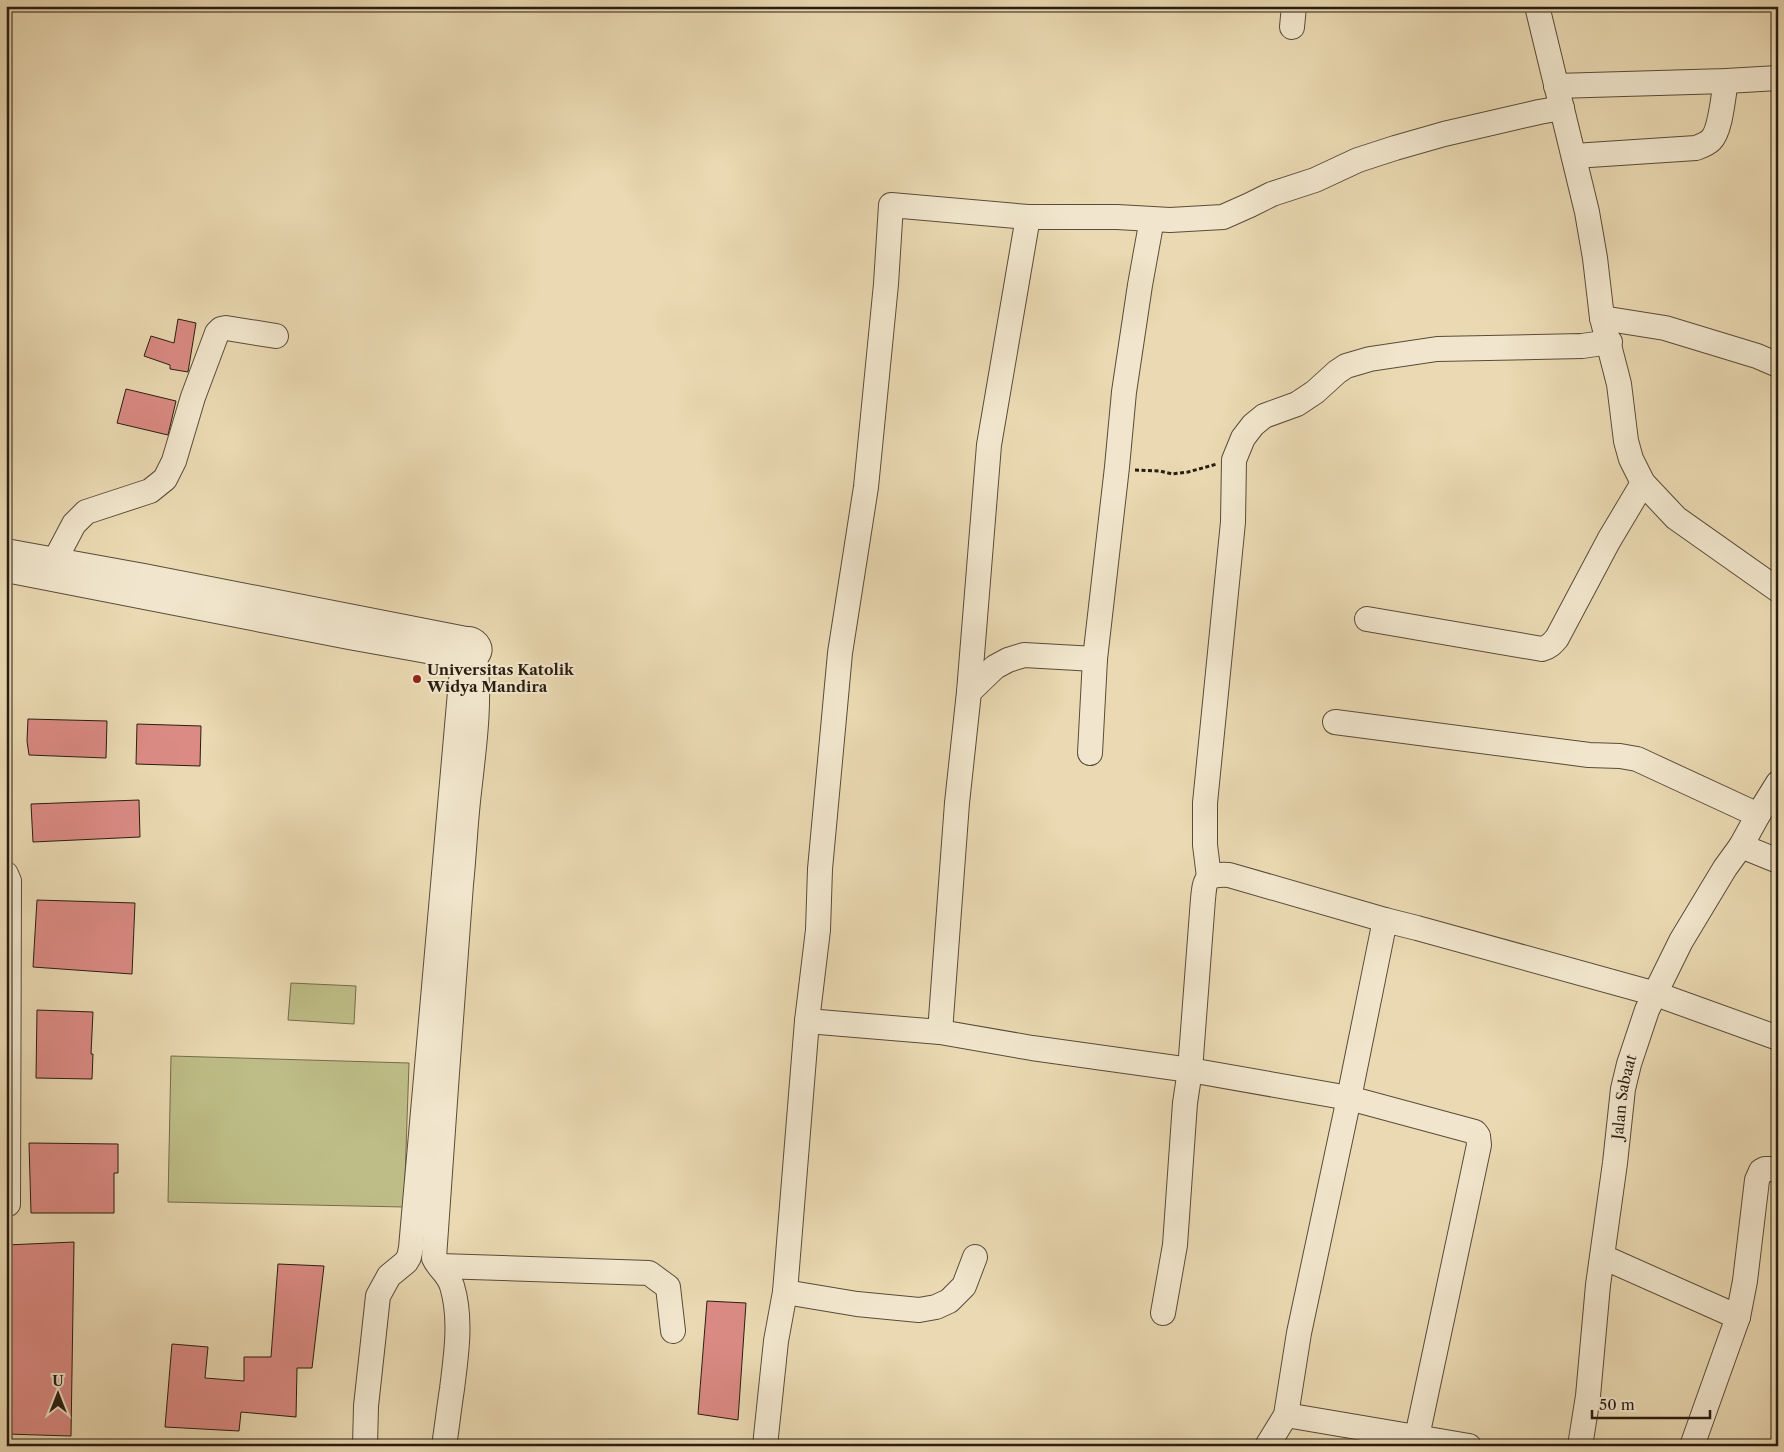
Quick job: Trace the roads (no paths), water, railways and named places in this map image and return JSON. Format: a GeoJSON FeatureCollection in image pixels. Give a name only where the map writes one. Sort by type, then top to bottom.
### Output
{"type":"FeatureCollection","features":[{"type":"Feature","properties":{"kind":"street"},"geometry":{"type":"LineString","coordinates":[[1537,6],[1590,230],[1602,318],[1610,342],[1619,384],[1626,441],[1631,459],[1643,483],[1676,518],[1778,590]]}},
{"type":"Feature","properties":{"kind":"street"},"geometry":{"type":"LineString","coordinates":[[765,1446],[776,1341],[785,1292],[806,1021],[818,930],[820,869],[840,662],[866,487],[886,284],[891,205],[1028,217],[1170,220],[1223,217],[1272,194],[1315,180],[1358,160],[1444,134],[1539,112],[1559,97],[1726,81],[1778,78]]}},
{"type":"Feature","properties":{"kind":"street"},"geometry":{"type":"LineString","coordinates":[[1574,156],[1696,148],[1707,143],[1713,139],[1717,131],[1726,81]]}},
{"type":"Feature","properties":{"kind":"street"},"geometry":{"type":"LineString","coordinates":[[940,1032],[957,803],[989,445],[1028,217]]}},
{"type":"Feature","properties":{"kind":"street"},"geometry":{"type":"LineString","coordinates":[[1090,753],[1095,659],[1124,392],[1152,219]]}},
{"type":"Feature","properties":{"kind":"street"},"geometry":{"type":"LineString","coordinates":[[1602,318],[1665,328],[1757,356],[1778,365]]}},
{"type":"Feature","properties":{"kind":"street"},"geometry":{"type":"LineString","coordinates":[[55,560],[74,524],[86,512],[150,491],[165,479],[174,461],[192,397],[217,333],[221,329],[226,328],[276,336]]}},
{"type":"Feature","properties":{"kind":"street"},"geometry":{"type":"LineString","coordinates":[[1209,877],[1205,845],[1205,803],[1234,522],[1234,460],[1243,438],[1253,425],[1264,416],[1297,404],[1315,392],[1346,366],[1392,355],[1438,349],[1582,346],[1610,342]]}},
{"type":"Feature","properties":{"kind":"street"},"geometry":{"type":"LineString","coordinates":[[1367,619],[1542,649],[1546,648],[1552,645],[1557,638],[1609,540],[1643,483]]}},
{"type":"Feature","properties":{"kind":"street"},"geometry":{"type":"LineString","coordinates":[[6,551],[55,560],[141,585],[466,653],[477,671],[475,746],[468,802],[452,997],[434,1258],[448,1276],[453,1290],[458,1320],[455,1361],[444,1446]]}},
{"type":"Feature","properties":{"kind":"street"},"geometry":{"type":"LineString","coordinates":[[6,570],[141,585]]}},
{"type":"Feature","properties":{"kind":"street"},"geometry":{"type":"LineString","coordinates":[[365,1446],[366,1406],[378,1296],[389,1276],[406,1262],[411,1248],[466,653]]}},
{"type":"Feature","properties":{"kind":"street"},"geometry":{"type":"LineString","coordinates":[[968,692],[995,667],[1024,655],[1095,659]]}},
{"type":"Feature","properties":{"kind":"street"},"geometry":{"type":"LineString","coordinates":[[1335,722],[1589,755],[1620,756],[1637,759],[1758,815]]}},
{"type":"Feature","properties":{"kind":"street","name":"Jalan Sabaat"},"geometry":{"type":"LineString","coordinates":[[1580,1446],[1587,1404],[1597,1295],[1616,1164],[1623,1089],[1647,1010],[1680,941],[1725,868],[1741,846],[1778,783]]}},
{"type":"Feature","properties":{"kind":"street"},"geometry":{"type":"LineString","coordinates":[[1741,846],[1778,861]]}},
{"type":"Feature","properties":{"kind":"street"},"geometry":{"type":"LineString","coordinates":[[6,874],[9,881],[8,1204]]}},
{"type":"Feature","properties":{"kind":"street"},"geometry":{"type":"LineString","coordinates":[[1163,1313],[1175,1245],[1185,1103],[1190,1070],[1203,900],[1205,884],[1209,877],[1215,874],[1229,875],[1656,994],[1778,1038]]}},
{"type":"Feature","properties":{"kind":"street"},"geometry":{"type":"LineString","coordinates":[[1267,1446],[1286,1414],[1301,1324],[1350,1098],[1385,920]]}},
{"type":"Feature","properties":{"kind":"street"},"geometry":{"type":"LineString","coordinates":[[806,1021],[940,1032],[1032,1048],[1190,1070],[1350,1098],[1470,1129],[1475,1132],[1478,1136],[1479,1145],[1416,1441]]}},
{"type":"Feature","properties":{"kind":"street"},"geometry":{"type":"LineString","coordinates":[[1692,1446],[1738,1317],[1745,1281],[1757,1180],[1760,1171],[1778,1169]]}},
{"type":"Feature","properties":{"kind":"street"},"geometry":{"type":"LineString","coordinates":[[785,1292],[857,1304],[919,1310],[936,1307],[949,1301],[964,1286],[975,1257]]}},
{"type":"Feature","properties":{"kind":"street"},"geometry":{"type":"LineString","coordinates":[[1603,1258],[1738,1317]]}},
{"type":"Feature","properties":{"kind":"street"},"geometry":{"type":"LineString","coordinates":[[440,1266],[649,1272],[668,1287],[673,1331]]}},
{"type":"Feature","properties":{"kind":"street"},"geometry":{"type":"LineString","coordinates":[[1286,1414],[1376,1431],[1416,1441],[1469,1446]]}},
{"type":"Feature","properties":{"kind":"place","name":"Universitas Katolik Widya Mandira"},"geometry":{"type":"Point","coordinates":[417,679]}}]}
